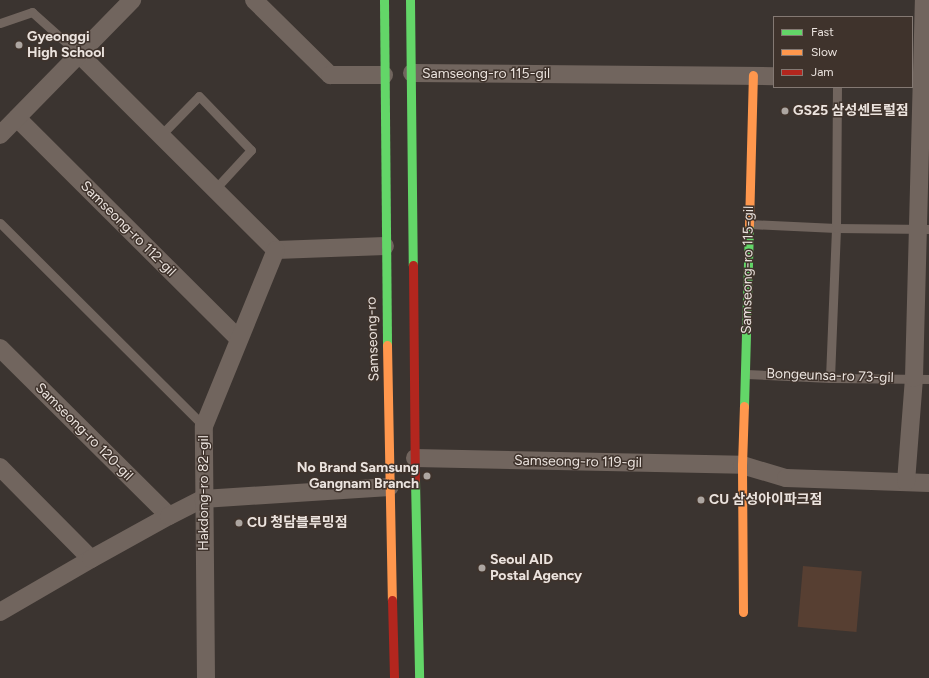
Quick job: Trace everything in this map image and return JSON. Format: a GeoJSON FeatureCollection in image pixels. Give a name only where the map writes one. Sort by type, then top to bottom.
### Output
{"type":"FeatureCollection","features":[{"type":"Feature","properties":{"kind":"main road","name":"Samseong-ro"},"geometry":{"type":"LineString","coordinates":[[384,0],[386,58],[384,76],[385,246],[394,678]]}},
{"type":"Feature","properties":{"kind":"main road"},"geometry":{"type":"LineString","coordinates":[[410,0],[419,678]]}},
{"type":"Feature","properties":{"kind":"main road","name":"Samseong-ro 115-gil"},"geometry":{"type":"LineString","coordinates":[[742,465],[746,374],[753,75]]}},
{"type":"Feature","properties":{"kind":"main road"},"geometry":{"type":"LineString","coordinates":[[742,465],[743,612]]}},
{"type":"Feature","properties":{"kind":"street"},"geometry":{"type":"LineString","coordinates":[[0,135],[132,0]]}},
{"type":"Feature","properties":{"kind":"street"},"geometry":{"type":"LineString","coordinates":[[254,0],[330,75],[384,76]]}},
{"type":"Feature","properties":{"kind":"street","name":"Bongeunsa-ro 73-gil"},"geometry":{"type":"LineString","coordinates":[[906,482],[921,379],[923,229],[921,81],[924,0]]}},
{"type":"Feature","properties":{"kind":"street"},"geometry":{"type":"LineString","coordinates":[[78,54],[276,250],[385,246]]}},
{"type":"Feature","properties":{"kind":"street","name":"Samseong-ro 115-gil"},"geometry":{"type":"LineString","coordinates":[[412,73],[773,76]]}},
{"type":"Feature","properties":{"kind":"street","name":"Samseong-ro 112-gil"},"geometry":{"type":"LineString","coordinates":[[17,118],[239,339]]}},
{"type":"Feature","properties":{"kind":"street","name":"Hakdong-ro 82-gil"},"geometry":{"type":"LineString","coordinates":[[206,678],[204,426],[276,250]]}},
{"type":"Feature","properties":{"kind":"street","name":"Samseong-ro 120-gil"},"geometry":{"type":"LineString","coordinates":[[0,348],[169,516]]}},
{"type":"Feature","properties":{"kind":"street","name":"Samseong-ro 119-gil"},"geometry":{"type":"LineString","coordinates":[[415,458],[742,465],[786,478],[929,483]]}},
{"type":"Feature","properties":{"kind":"street"},"geometry":{"type":"LineString","coordinates":[[0,467],[91,559]]}},
{"type":"Feature","properties":{"kind":"street"},"geometry":{"type":"LineString","coordinates":[[0,612],[91,559],[169,516],[204,499],[390,487]]}},
{"type":"Feature","properties":{"kind":"lane"},"geometry":{"type":"LineString","coordinates":[[0,23],[32,12],[78,54]]}},
{"type":"Feature","properties":{"kind":"lane"},"geometry":{"type":"LineString","coordinates":[[830,378],[836,228],[837,88]]}},
{"type":"Feature","properties":{"kind":"lane"},"geometry":{"type":"LineString","coordinates":[[160,135],[199,96],[251,150],[214,189]]}},
{"type":"Feature","properties":{"kind":"lane"},"geometry":{"type":"LineString","coordinates":[[0,223],[204,426]]}},
{"type":"Feature","properties":{"kind":"lane"},"geometry":{"type":"LineString","coordinates":[[750,224],[836,228],[923,229]]}},
{"type":"Feature","properties":{"kind":"lane","name":"Bongeunsa-ro 73-gil"},"geometry":{"type":"LineString","coordinates":[[746,374],[830,378],[921,379]]}},
{"type":"Feature","properties":{"kind":"shaded area"},"geometry":{"type":"Polygon","coordinates":[[[803,566],[862,571],[856,632],[798,627],[803,566]]]}},
{"type":"Feature","properties":{"kind":"traffic: fast"},"geometry":{"type":"LineString","coordinates":[[384,0],[387,345]]}},
{"type":"Feature","properties":{"kind":"traffic: fast"},"geometry":{"type":"LineString","coordinates":[[410,0],[413,265]]}},
{"type":"Feature","properties":{"kind":"traffic: fast"},"geometry":{"type":"LineString","coordinates":[[744,406],[749,225]]}},
{"type":"Feature","properties":{"kind":"traffic: fast"},"geometry":{"type":"LineString","coordinates":[[415,480],[419,678]]}},
{"type":"Feature","properties":{"kind":"traffic: slow"},"geometry":{"type":"LineString","coordinates":[[749,225],[753,75]]}},
{"type":"Feature","properties":{"kind":"traffic: slow"},"geometry":{"type":"LineString","coordinates":[[387,345],[392,600]]}},
{"type":"Feature","properties":{"kind":"traffic: slow"},"geometry":{"type":"LineString","coordinates":[[743,612],[742,465],[744,406]]}},
{"type":"Feature","properties":{"kind":"traffic: jam"},"geometry":{"type":"LineString","coordinates":[[413,265],[415,480]]}},
{"type":"Feature","properties":{"kind":"traffic: jam"},"geometry":{"type":"LineString","coordinates":[[392,600],[394,678]]}},
{"type":"Feature","properties":{"kind":"place","name":"Gyeonggi High School"},"geometry":{"type":"Point","coordinates":[19,45]}},
{"type":"Feature","properties":{"kind":"place","name":"GS25 삼성센트럴점"},"geometry":{"type":"Point","coordinates":[785,111]}},
{"type":"Feature","properties":{"kind":"place","name":"No Brand Samsung Gangnam Branch"},"geometry":{"type":"Point","coordinates":[427,476]}},
{"type":"Feature","properties":{"kind":"place","name":"CU 삼성아이파크점"},"geometry":{"type":"Point","coordinates":[701,500]}},
{"type":"Feature","properties":{"kind":"place","name":"CU 청담블루밍점"},"geometry":{"type":"Point","coordinates":[239,523]}},
{"type":"Feature","properties":{"kind":"place","name":"Seoul AID Postal Agency"},"geometry":{"type":"Point","coordinates":[482,568]}}]}
